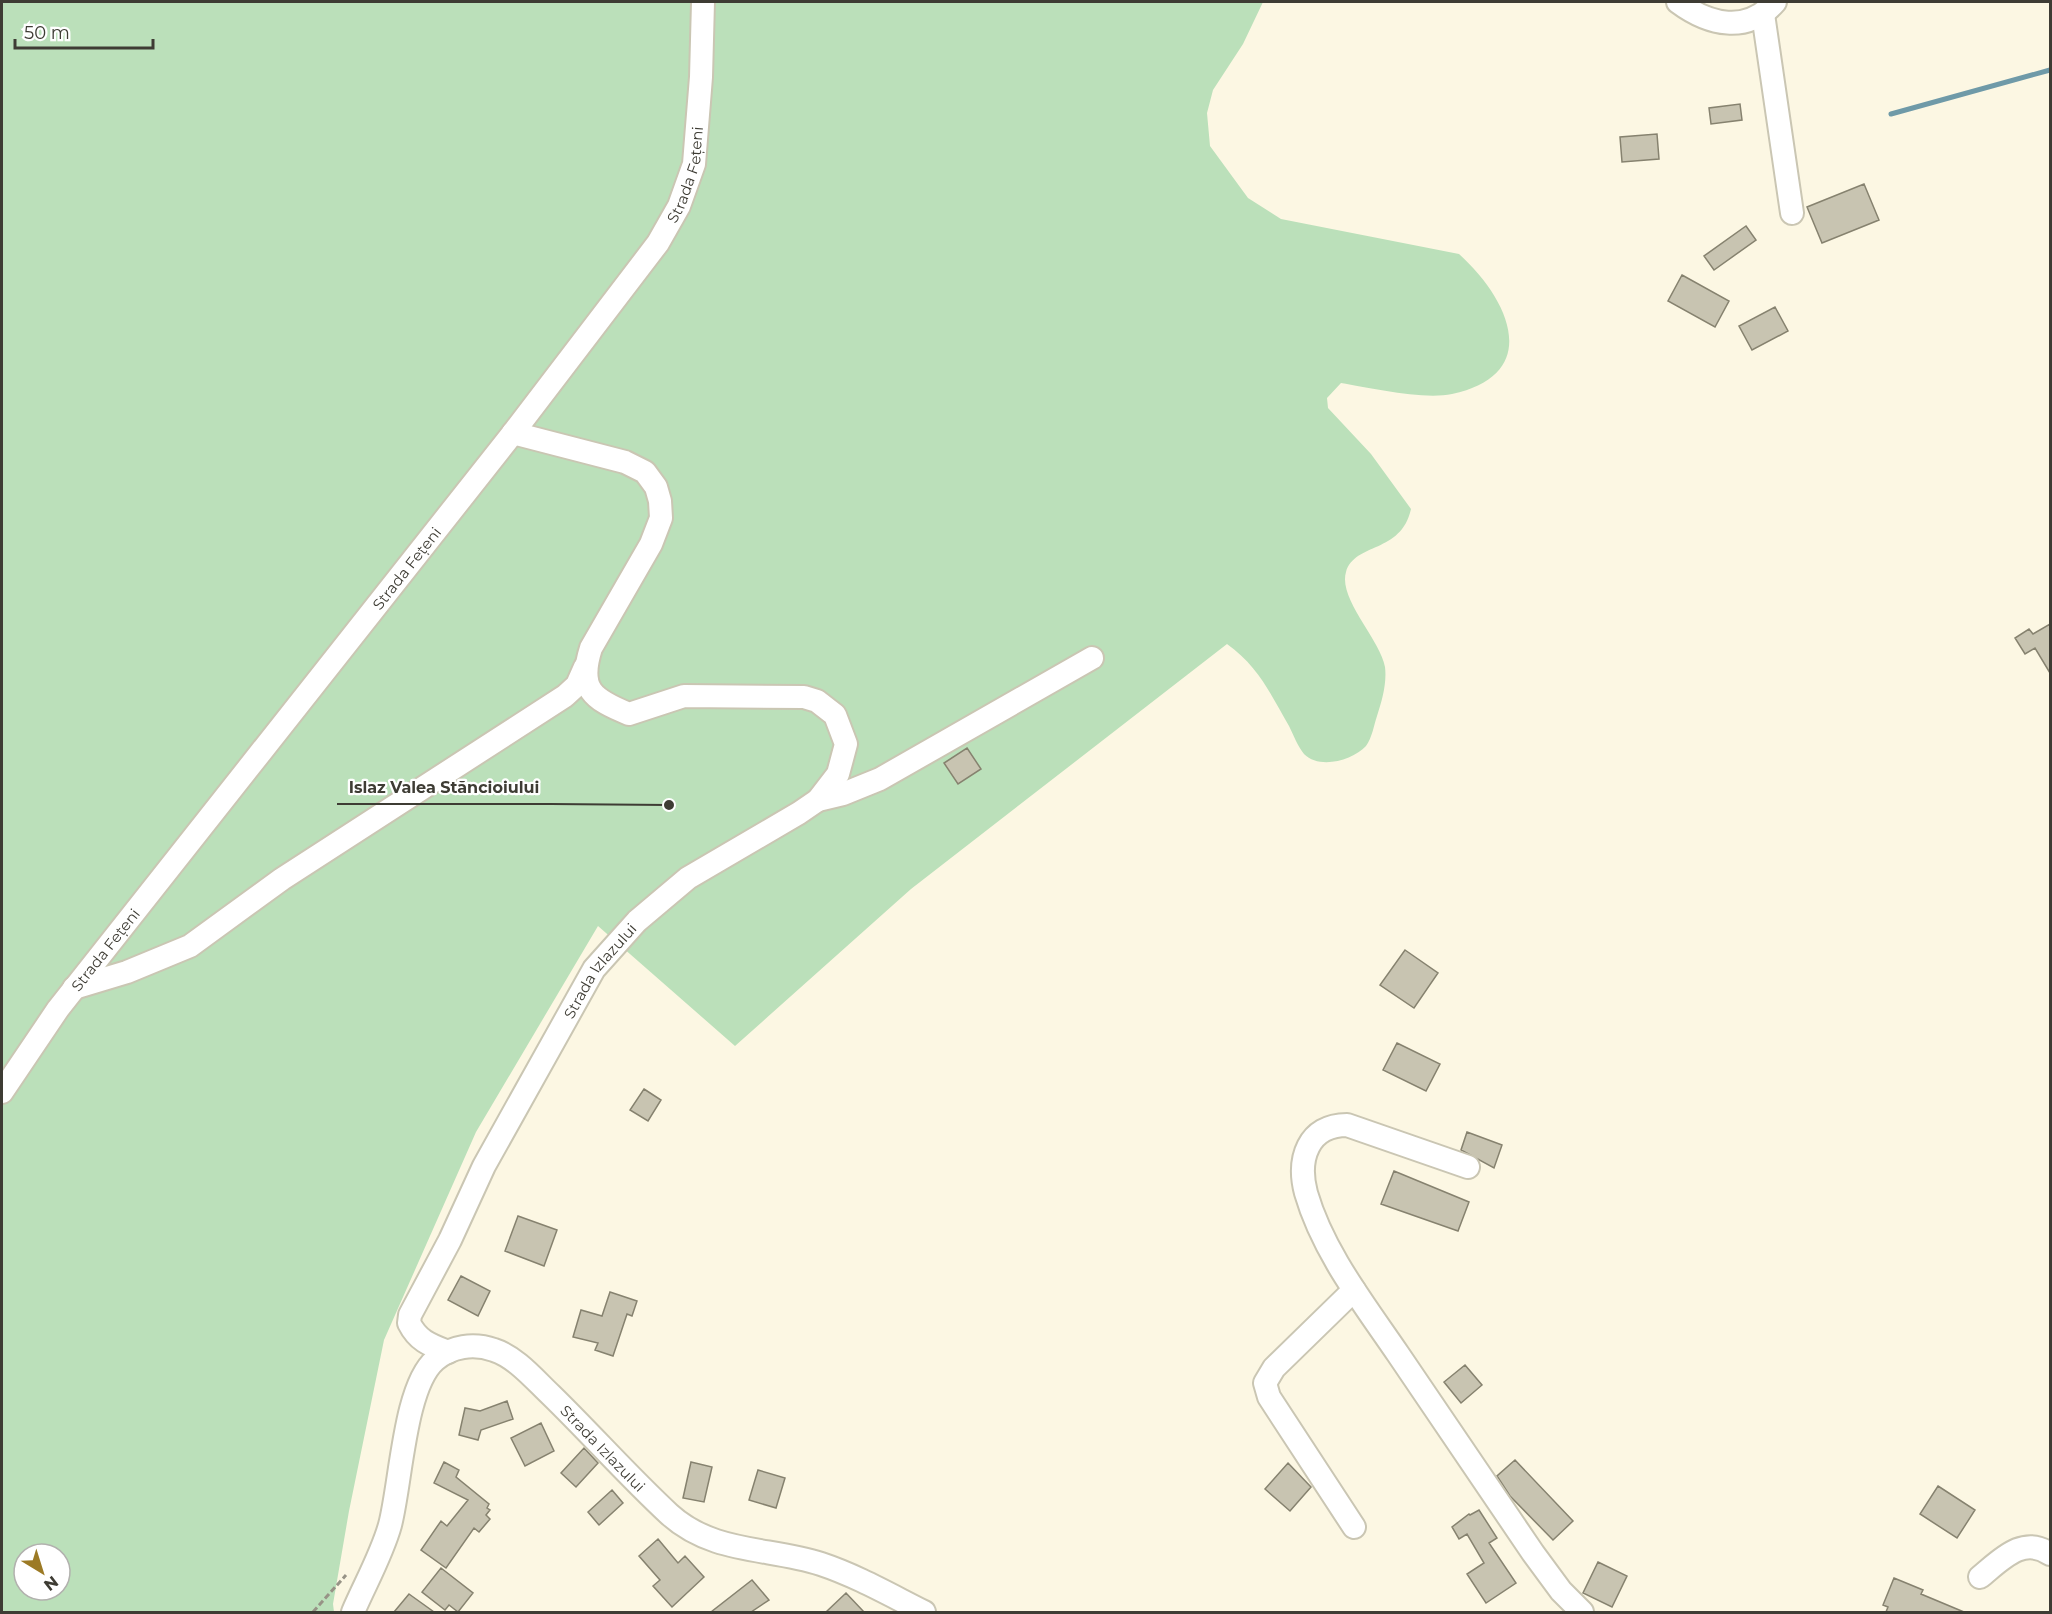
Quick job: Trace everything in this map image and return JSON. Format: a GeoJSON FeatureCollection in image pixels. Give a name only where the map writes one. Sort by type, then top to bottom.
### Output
{"type":"FeatureCollection","features":[{"type":"Feature","properties":{"kind":"street","name":"Strada Fețeni"},"geometry":{"type":"LineString","coordinates":[[2,1092],[74,988],[513,434],[658,243],[679,206],[693,164],[701,77],[703,2]]}},
{"type":"Feature","properties":{"kind":"street"},"geometry":{"type":"LineString","coordinates":[[1678,2],[1711,21],[1732,24],[1749,21],[1769,8],[1792,213]]}},
{"type":"Feature","properties":{"kind":"street"},"geometry":{"type":"LineString","coordinates":[[74,988],[127,972],[190,946],[291,873],[565,696],[577,685],[591,648],[651,544],[661,518],[660,501],[656,488],[645,472],[626,462],[513,434]]}},
{"type":"Feature","properties":{"kind":"street"},"geometry":{"type":"LineString","coordinates":[[818,800],[843,794],[880,779],[1092,657]]}},
{"type":"Feature","properties":{"kind":"street","name":"Strada Izlazului"},"geometry":{"type":"LineString","coordinates":[[585,667],[587,687],[597,699],[629,714],[684,696],[771,695],[817,701],[835,715],[846,744],[838,774],[818,800],[688,878],[637,921],[594,969],[484,1166],[408,1323],[418,1338],[426,1344],[448,1352],[464,1346],[481,1347],[497,1350],[512,1360],[584,1428],[670,1515],[708,1540],[740,1548],[789,1554],[824,1565],[852,1575],[924,1612]]}},
{"type":"Feature","properties":{"kind":"street"},"geometry":{"type":"LineString","coordinates":[[1468,1167],[1347,1125],[1332,1125],[1318,1133],[1307,1148],[1303,1169],[1306,1192],[1336,1260],[1354,1290],[1533,1553],[1561,1591],[1582,1612]]}},
{"type":"Feature","properties":{"kind":"street"},"geometry":{"type":"LineString","coordinates":[[1353,1527],[1269,1397],[1265,1383],[1274,1368],[1354,1290]]}},
{"type":"Feature","properties":{"kind":"street"},"geometry":{"type":"LineString","coordinates":[[353,1612],[390,1527],[401,1473],[409,1415],[418,1389],[429,1366],[448,1352]]}},
{"type":"Feature","properties":{"kind":"street"},"geometry":{"type":"LineString","coordinates":[[1980,1577],[2012,1551],[2027,1546],[2040,1547],[2050,1554]]}},
{"type":"Feature","properties":{"kind":"green space"},"geometry":{"type":"Polygon","coordinates":[[[2,2],[1263,2],[1243,44],[1213,90],[1207,113],[1210,146],[1248,198],[1281,219],[1459,254],[1492,292],[1503,313],[1509,333],[1508,353],[1499,370],[1481,384],[1452,394],[1427,396],[1341,383],[1327,398],[1328,408],[1371,454],[1411,509],[1406,523],[1398,534],[1359,556],[1346,572],[1345,583],[1348,594],[1376,644],[1385,667],[1382,698],[1366,746],[1345,759],[1336,761],[1319,761],[1304,754],[1276,702],[1255,671],[1238,652],[1227,644],[911,889],[735,1046],[598,926],[476,1132],[384,1340],[349,1511],[333,1604],[334,1612],[2,1612],[2,2]]]}},
{"type":"Feature","properties":{"kind":"building"},"geometry":{"type":"Polygon","coordinates":[[[1740,104],[1742,120],[1711,124],[1709,108],[1740,104]]]}},
{"type":"Feature","properties":{"kind":"building"},"geometry":{"type":"Polygon","coordinates":[[[1657,134],[1659,159],[1622,162],[1620,137],[1657,134]]]}},
{"type":"Feature","properties":{"kind":"building"},"geometry":{"type":"Polygon","coordinates":[[[1864,184],[1879,220],[1822,243],[1807,207],[1864,184]]]}},
{"type":"Feature","properties":{"kind":"building"},"geometry":{"type":"Polygon","coordinates":[[[1746,226],[1756,240],[1714,270],[1704,256],[1746,226]]]}},
{"type":"Feature","properties":{"kind":"building"},"geometry":{"type":"Polygon","coordinates":[[[1682,275],[1729,301],[1715,327],[1668,301],[1682,275]]]}},
{"type":"Feature","properties":{"kind":"building"},"geometry":{"type":"Polygon","coordinates":[[[1775,307],[1788,331],[1752,350],[1739,326],[1775,307]]]}},
{"type":"Feature","properties":{"kind":"building"},"geometry":{"type":"Polygon","coordinates":[[[2050,624],[2050,673],[2035,648],[2025,654],[2015,638],[2029,629],[2033,634],[2050,624]]]}},
{"type":"Feature","properties":{"kind":"building"},"geometry":{"type":"Polygon","coordinates":[[[967,748],[981,769],[958,784],[944,763],[967,748]]]}},
{"type":"Feature","properties":{"kind":"building"},"geometry":{"type":"Polygon","coordinates":[[[1405,950],[1438,973],[1414,1008],[1380,985],[1405,950]]]}},
{"type":"Feature","properties":{"kind":"building"},"geometry":{"type":"Polygon","coordinates":[[[1397,1043],[1440,1064],[1426,1091],[1383,1070],[1397,1043]]]}},
{"type":"Feature","properties":{"kind":"building"},"geometry":{"type":"Polygon","coordinates":[[[644,1089],[661,1100],[648,1121],[630,1110],[644,1089]]]}},
{"type":"Feature","properties":{"kind":"building"},"geometry":{"type":"Polygon","coordinates":[[[1467,1132],[1502,1145],[1494,1168],[1461,1150],[1467,1132]]]}},
{"type":"Feature","properties":{"kind":"building"},"geometry":{"type":"Polygon","coordinates":[[[1394,1171],[1469,1202],[1458,1231],[1381,1204],[1394,1171]]]}},
{"type":"Feature","properties":{"kind":"building"},"geometry":{"type":"Polygon","coordinates":[[[518,1216],[557,1230],[544,1266],[505,1251],[518,1216]]]}},
{"type":"Feature","properties":{"kind":"building"},"geometry":{"type":"Polygon","coordinates":[[[461,1276],[490,1291],[478,1316],[448,1300],[461,1276]]]}},
{"type":"Feature","properties":{"kind":"building"},"geometry":{"type":"Polygon","coordinates":[[[610,1292],[637,1301],[632,1316],[627,1314],[613,1356],[595,1350],[598,1343],[573,1337],[581,1310],[602,1316],[610,1292]]]}},
{"type":"Feature","properties":{"kind":"building"},"geometry":{"type":"Polygon","coordinates":[[[1465,1365],[1482,1385],[1461,1403],[1444,1382],[1465,1365]]]}},
{"type":"Feature","properties":{"kind":"building"},"geometry":{"type":"Polygon","coordinates":[[[507,1401],[513,1419],[481,1430],[478,1440],[459,1435],[465,1408],[480,1411],[507,1401]]]}},
{"type":"Feature","properties":{"kind":"building"},"geometry":{"type":"Polygon","coordinates":[[[541,1423],[554,1451],[525,1466],[511,1438],[541,1423]]]}},
{"type":"Feature","properties":{"kind":"building"},"geometry":{"type":"Polygon","coordinates":[[[584,1448],[598,1463],[576,1487],[561,1473],[584,1448]]]}},
{"type":"Feature","properties":{"kind":"building"},"geometry":{"type":"Polygon","coordinates":[[[1515,1460],[1573,1521],[1553,1540],[1510,1496],[1497,1476],[1515,1460]]]}},
{"type":"Feature","properties":{"kind":"building"},"geometry":{"type":"Polygon","coordinates":[[[444,1462],[459,1470],[456,1477],[489,1504],[487,1508],[490,1510],[486,1515],[490,1519],[479,1532],[474,1528],[446,1568],[421,1550],[441,1521],[447,1526],[468,1500],[434,1483],[444,1462]]]}},
{"type":"Feature","properties":{"kind":"building"},"geometry":{"type":"Polygon","coordinates":[[[691,1462],[712,1467],[704,1502],[683,1498],[691,1462]]]}},
{"type":"Feature","properties":{"kind":"building"},"geometry":{"type":"Polygon","coordinates":[[[1288,1463],[1311,1487],[1290,1511],[1265,1489],[1288,1463]]]}},
{"type":"Feature","properties":{"kind":"building"},"geometry":{"type":"Polygon","coordinates":[[[758,1470],[785,1478],[776,1508],[749,1500],[758,1470]]]}},
{"type":"Feature","properties":{"kind":"building"},"geometry":{"type":"Polygon","coordinates":[[[1938,1486],[1975,1510],[1957,1538],[1920,1514],[1938,1486]]]}},
{"type":"Feature","properties":{"kind":"building"},"geometry":{"type":"Polygon","coordinates":[[[612,1490],[623,1503],[599,1525],[588,1512],[612,1490]]]}},
{"type":"Feature","properties":{"kind":"building"},"geometry":{"type":"Polygon","coordinates":[[[1479,1510],[1497,1538],[1489,1543],[1516,1583],[1486,1603],[1467,1574],[1484,1563],[1467,1534],[1459,1539],[1452,1527],[1469,1514],[1479,1510]]]}},
{"type":"Feature","properties":{"kind":"building"},"geometry":{"type":"Polygon","coordinates":[[[658,1539],[678,1563],[685,1556],[704,1577],[672,1607],[653,1586],[660,1580],[639,1556],[658,1539]]]}},
{"type":"Feature","properties":{"kind":"building"},"geometry":{"type":"Polygon","coordinates":[[[1598,1562],[1627,1576],[1612,1607],[1583,1593],[1598,1562]]]}},
{"type":"Feature","properties":{"kind":"building"},"geometry":{"type":"Polygon","coordinates":[[[441,1568],[473,1593],[458,1612],[449,1605],[445,1610],[422,1592],[441,1568]]]}},
{"type":"Feature","properties":{"kind":"building"},"geometry":{"type":"Polygon","coordinates":[[[1894,1578],[1923,1590],[1921,1594],[1964,1612],[1886,1612],[1888,1607],[1883,1605],[1894,1578]]]}},
{"type":"Feature","properties":{"kind":"building"},"geometry":{"type":"Polygon","coordinates":[[[752,1580],[769,1600],[751,1612],[711,1612],[752,1580]]]}},
{"type":"Feature","properties":{"kind":"building"},"geometry":{"type":"Polygon","coordinates":[[[846,1593],[864,1612],[826,1612],[846,1593]]]}},
{"type":"Feature","properties":{"kind":"building"},"geometry":{"type":"Polygon","coordinates":[[[409,1594],[434,1612],[394,1612],[409,1594]]]}},
{"type":"Feature","properties":{"kind":"waterway"},"geometry":{"type":"LineString","coordinates":[[1891,114],[2050,70]]}},
{"type":"Feature","properties":{"kind":"place","name":"Islaz Valea Stăncioiului"},"geometry":{"type":"Point","coordinates":[669,805]}}]}
